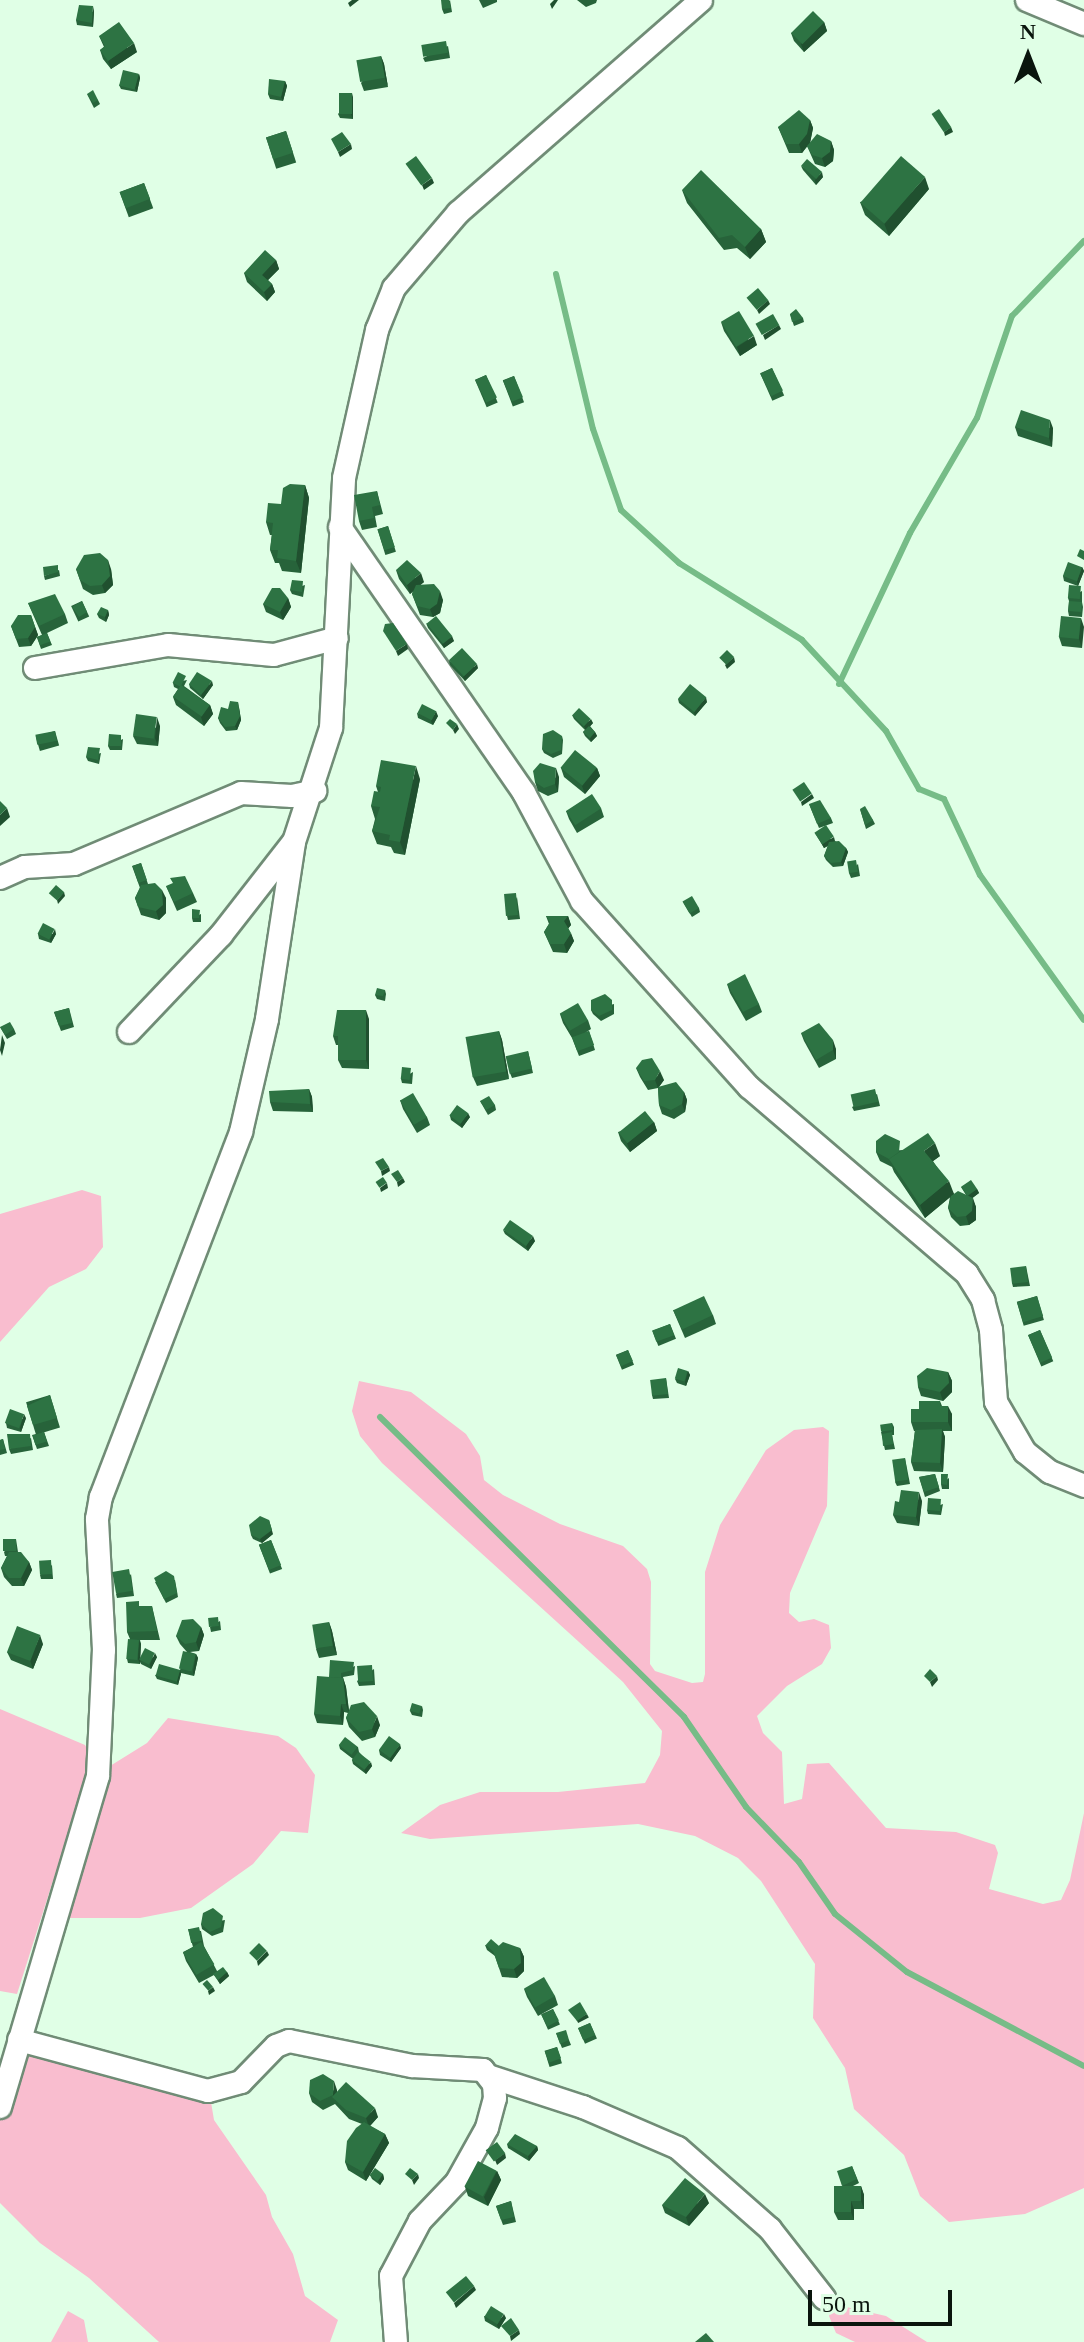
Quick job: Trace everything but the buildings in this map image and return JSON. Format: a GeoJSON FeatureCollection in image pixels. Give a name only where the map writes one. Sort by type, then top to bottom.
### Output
{"type":"FeatureCollection","features":[{"type":"Feature","properties":{"kind":"street"},"geometry":{"type":"LineString","coordinates":[[0,2107],[98,1776],[104,1650],[97,1533],[101,1497],[161,1330],[216,1206],[241,1132],[267,1019],[294,842],[315,791],[331,728],[340,527],[358,399],[394,288],[458,213],[701,0]]}},
{"type":"Feature","properties":{"kind":"street"},"geometry":{"type":"LineString","coordinates":[[1027,0],[1084,24]]}},
{"type":"Feature","properties":{"kind":"street"},"geometry":{"type":"LineString","coordinates":[[340,527],[524,793],[582,901],[749,1087],[967,1274],[983,1300],[991,1330],[996,1402],[1025,1452],[1050,1472],[1084,1486]]}},
{"type":"Feature","properties":{"kind":"street"},"geometry":{"type":"LineString","coordinates":[[35,668],[168,645],[274,655],[337,638]]}},
{"type":"Feature","properties":{"kind":"street"},"geometry":{"type":"LineString","coordinates":[[0,878],[25,867],[74,864],[241,793],[292,796],[315,791]]}},
{"type":"Feature","properties":{"kind":"street"},"geometry":{"type":"LineString","coordinates":[[129,1032],[221,935],[294,842]]}},
{"type":"Feature","properties":{"kind":"street"},"geometry":{"type":"LineString","coordinates":[[19,2040],[208,2091],[241,2082],[264,2057],[289,2041],[412,2066],[472,2066],[491,2077],[583,2107],[678,2148],[770,2229],[824,2298]]}},
{"type":"Feature","properties":{"kind":"street"},"geometry":{"type":"LineString","coordinates":[[396,2342],[391,2276],[420,2221],[457,2182],[487,2128],[495,2098],[491,2077]]}},
{"type":"Feature","properties":{"kind":"shaded area"},"geometry":{"type":"Polygon","coordinates":[[[82,1190],[101,1196],[103,1247],[86,1269],[49,1287],[0,1342],[0,1214],[82,1190]]]}},
{"type":"Feature","properties":{"kind":"shaded area"},"geometry":{"type":"Polygon","coordinates":[[[359,1381],[411,1392],[466,1434],[480,1456],[484,1480],[503,1495],[560,1524],[623,1546],[647,1569],[651,1582],[650,1664],[655,1671],[692,1683],[703,1682],[705,1674],[705,1572],[720,1525],[766,1450],[794,1430],[823,1427],[829,1431],[827,1506],[790,1593],[789,1613],[799,1622],[814,1619],[829,1625],[831,1648],[822,1664],[787,1686],[757,1716],[763,1733],[782,1752],[784,1804],[802,1799],[807,1764],[829,1763],[886,1828],[956,1832],[995,1845],[998,1853],[989,1889],[1043,1904],[1061,1900],[1070,1880],[1084,1813],[1084,2188],[1025,2214],[949,2222],[920,2196],[904,2155],[854,2109],[845,2068],[813,2018],[815,1964],[761,1881],[738,1858],[695,1836],[638,1824],[430,1839],[401,1833],[440,1805],[480,1792],[558,1792],[645,1783],[660,1755],[662,1731],[623,1682],[382,1463],[360,1436],[352,1411],[359,1381]]]}},
{"type":"Feature","properties":{"kind":"shaded area"},"geometry":{"type":"Polygon","coordinates":[[[0,1709],[85,1745],[92,1758],[17,1994],[0,1991],[0,1709]]]}},
{"type":"Feature","properties":{"kind":"shaded area"},"geometry":{"type":"Polygon","coordinates":[[[168,1718],[278,1736],[296,1748],[315,1775],[308,1833],[281,1831],[253,1864],[191,1908],[140,1918],[62,1918],[102,1771],[147,1743],[168,1718]]]}},
{"type":"Feature","properties":{"kind":"shaded area"},"geometry":{"type":"Polygon","coordinates":[[[21,2054],[210,2096],[214,2120],[266,2195],[272,2217],[293,2254],[305,2296],[338,2320],[330,2342],[159,2342],[89,2278],[40,2243],[0,2203],[0,2118],[21,2054]]]}},
{"type":"Feature","properties":{"kind":"shaded area"},"geometry":{"type":"Polygon","coordinates":[[[833,2304],[886,2316],[927,2342],[855,2342],[836,2333],[829,2316],[833,2304]]]}},
{"type":"Feature","properties":{"kind":"shaded area"},"geometry":{"type":"Polygon","coordinates":[[[68,2311],[84,2320],[88,2342],[51,2342],[68,2311]]]}},
{"type":"Feature","properties":{"kind":"waterway"},"geometry":{"type":"LineString","coordinates":[[839,684],[910,533],[977,418],[1012,316],[1084,241]]}},
{"type":"Feature","properties":{"kind":"waterway"},"geometry":{"type":"LineString","coordinates":[[556,274],[593,429],[621,510],[679,563],[802,640],[886,731],[919,789],[944,799],[980,875],[1084,1020]]}},
{"type":"Feature","properties":{"kind":"waterway"},"geometry":{"type":"LineString","coordinates":[[380,1417],[684,1717],[746,1807],[799,1862],[835,1914],[907,1972],[1084,2066]]}}]}
